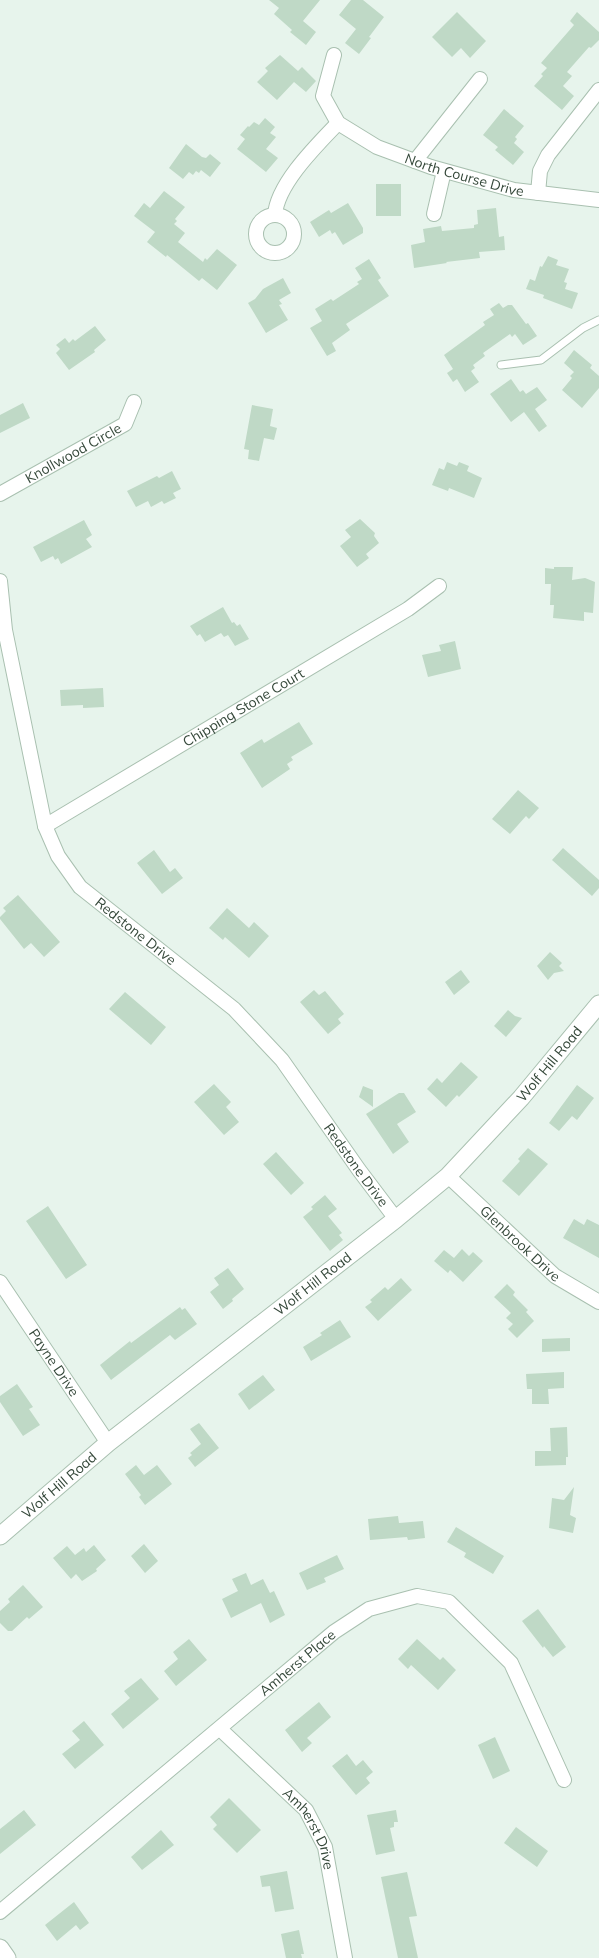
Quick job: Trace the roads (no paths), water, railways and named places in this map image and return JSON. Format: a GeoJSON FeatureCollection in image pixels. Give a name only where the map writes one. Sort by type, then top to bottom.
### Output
{"type":"FeatureCollection","features":[{"type":"Feature","properties":{"kind":"street"},"geometry":{"type":"LineString","coordinates":[[275,215],[279,196],[309,154],[338,123],[323,96],[334,55]]}},
{"type":"Feature","properties":{"kind":"street"},"geometry":{"type":"LineString","coordinates":[[415,161],[480,79]]}},
{"type":"Feature","properties":{"kind":"street"},"geometry":{"type":"LineString","coordinates":[[538,193],[540,171],[548,155],[599,90]]}},
{"type":"Feature","properties":{"kind":"street","name":"North Course Drive"},"geometry":{"type":"LineString","coordinates":[[338,123],[377,147],[444,171],[514,190],[599,200]]}},
{"type":"Feature","properties":{"kind":"street"},"geometry":{"type":"LineString","coordinates":[[434,214],[444,171]]}},
{"type":"Feature","properties":{"kind":"street","name":"Knollwood Circle"},"geometry":{"type":"LineString","coordinates":[[0,494],[125,424],[134,402]]}},
{"type":"Feature","properties":{"kind":"street","name":"Redstone Drive"},"geometry":{"type":"LineString","coordinates":[[0,581],[3,632],[45,826],[58,856],[80,886],[234,1009],[282,1060],[359,1170],[396,1219]]}},
{"type":"Feature","properties":{"kind":"street","name":"Chipping Stone Court"},"geometry":{"type":"LineString","coordinates":[[45,826],[408,609],[439,586]]}},
{"type":"Feature","properties":{"kind":"street","name":"Wolf Hill Road"},"geometry":{"type":"LineString","coordinates":[[0,1536],[108,1443],[396,1219],[448,1176],[521,1098],[599,1004]]}},
{"type":"Feature","properties":{"kind":"street","name":"Glenbrook Drive"},"geometry":{"type":"LineString","coordinates":[[448,1176],[555,1276],[599,1302]]}},
{"type":"Feature","properties":{"kind":"street","name":"Payne Drive"},"geometry":{"type":"LineString","coordinates":[[0,1282],[108,1443]]}},
{"type":"Feature","properties":{"kind":"street","name":"Amherst Place"},"geometry":{"type":"LineString","coordinates":[[0,1912],[334,1632],[369,1609],[417,1596],[449,1602],[511,1663],[564,1780]]}},
{"type":"Feature","properties":{"kind":"street","name":"Amherst Drive"},"geometry":{"type":"LineString","coordinates":[[220,1729],[306,1810],[325,1848],[345,1958]]}},
{"type":"Feature","properties":{"kind":"street"},"geometry":{"type":"LineString","coordinates":[[0,1948],[7,1958]]}},
{"type":"Feature","properties":{"kind":"lane"},"geometry":{"type":"LineString","coordinates":[[501,365],[542,360],[584,328],[599,320]]}}]}
